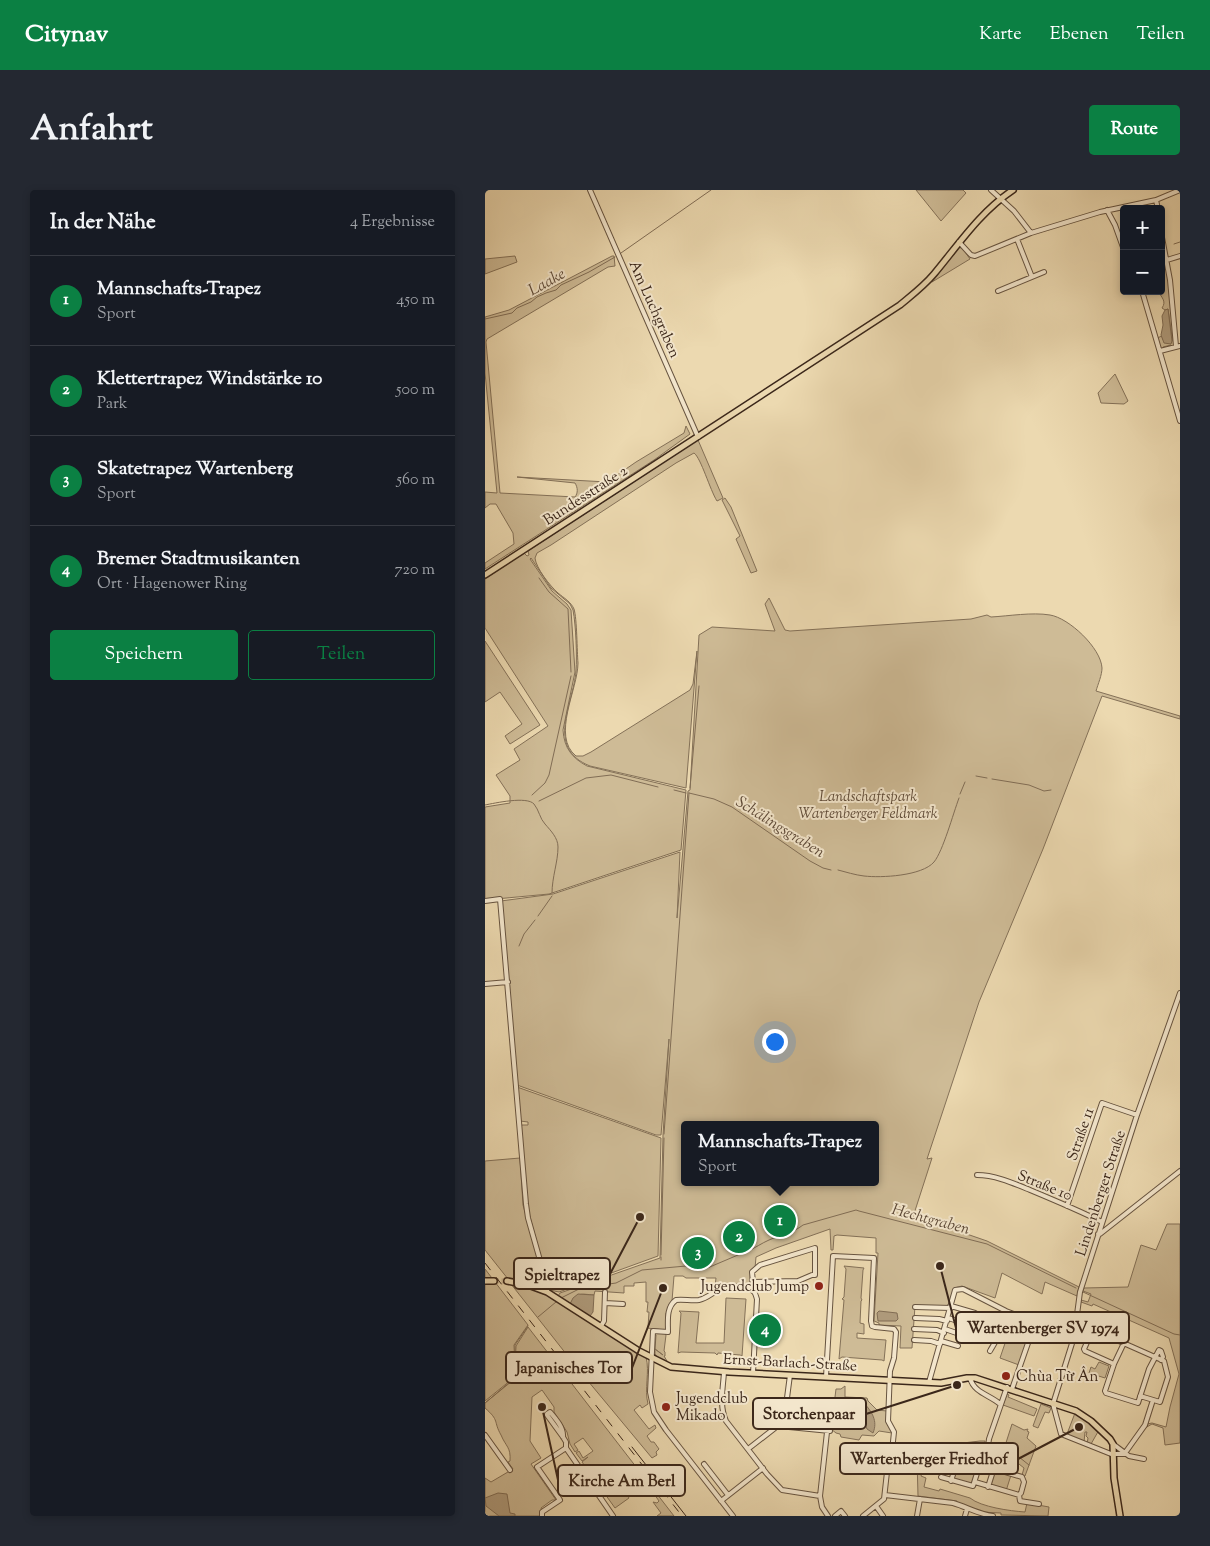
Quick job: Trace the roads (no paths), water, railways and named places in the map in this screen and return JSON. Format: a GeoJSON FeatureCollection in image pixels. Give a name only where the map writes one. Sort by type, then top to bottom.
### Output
{"type":"FeatureCollection","features":[{"type":"Feature","properties":{"kind":"main road","name":"Bundesstraße 2"},"geometry":{"type":"LineString","coordinates":[[485,575],[900,305],[934,274],[977,221],[1001,198],[1013,190]]}},
{"type":"Feature","properties":{"kind":"main road"},"geometry":{"type":"LineString","coordinates":[[485,1282],[495,1281]]}},
{"type":"Feature","properties":{"kind":"main road","name":"Ernst-Barlach-Straße"},"geometry":{"type":"LineString","coordinates":[[507,1281],[529,1285],[547,1292],[652,1358],[675,1368],[947,1383],[970,1378]]}},
{"type":"Feature","properties":{"kind":"main road"},"geometry":{"type":"LineString","coordinates":[[970,1378],[1009,1388],[1081,1414],[1103,1433],[1113,1444],[1114,1478],[1121,1515]]}},
{"type":"Feature","properties":{"kind":"street","name":"Am Luchgraben"},"geometry":{"type":"LineString","coordinates":[[590,190],[698,436]]}},
{"type":"Feature","properties":{"kind":"street"},"geometry":{"type":"LineString","coordinates":[[991,190],[1014,211],[1031,233]]}},
{"type":"Feature","properties":{"kind":"street"},"geometry":{"type":"LineString","coordinates":[[959,242],[973,256],[1031,233],[1107,210],[1156,200],[1180,190]]}},
{"type":"Feature","properties":{"kind":"street"},"geometry":{"type":"LineString","coordinates":[[1156,200],[1157,205]]}},
{"type":"Feature","properties":{"kind":"street"},"geometry":{"type":"LineString","coordinates":[[1107,210],[1120,239]]}},
{"type":"Feature","properties":{"kind":"street"},"geometry":{"type":"LineString","coordinates":[[1017,238],[1032,277]]}},
{"type":"Feature","properties":{"kind":"street"},"geometry":{"type":"LineString","coordinates":[[1160,351],[1178,346],[1165,250]]}},
{"type":"Feature","properties":{"kind":"street"},"geometry":{"type":"LineString","coordinates":[[1167,260],[1180,256]]}},
{"type":"Feature","properties":{"kind":"street"},"geometry":{"type":"LineString","coordinates":[[998,291],[1044,272]]}},
{"type":"Feature","properties":{"kind":"street"},"geometry":{"type":"LineString","coordinates":[[1143,295],[1180,421]]}},
{"type":"Feature","properties":{"kind":"street"},"geometry":{"type":"LineString","coordinates":[[485,901],[500,900],[526,1204],[528,1218],[547,1285],[547,1292]]}},
{"type":"Feature","properties":{"kind":"street"},"geometry":{"type":"LineString","coordinates":[[485,984],[508,982]]}},
{"type":"Feature","properties":{"kind":"street","name":"Lindenberger Straße"},"geometry":{"type":"LineString","coordinates":[[1053,1404],[1074,1337],[1080,1292],[1101,1223],[1180,993]]}},
{"type":"Feature","properties":{"kind":"street","name":"Straße 11"},"geometry":{"type":"LineString","coordinates":[[1067,1206],[1102,1103],[1137,1115]]}},
{"type":"Feature","properties":{"kind":"street"},"geometry":{"type":"LineString","coordinates":[[1098,1234],[1107,1229],[1180,1171]]}},
{"type":"Feature","properties":{"kind":"street","name":"Straße 10"},"geometry":{"type":"LineString","coordinates":[[977,1175],[989,1176],[1011,1183],[1067,1206],[1101,1223],[1107,1229]]}},
{"type":"Feature","properties":{"kind":"street"},"geometry":{"type":"LineString","coordinates":[[752,1289],[752,1272],[760,1265],[815,1248],[815,1275],[798,1281],[753,1282]]}},
{"type":"Feature","properties":{"kind":"street"},"geometry":{"type":"LineString","coordinates":[[827,1377],[833,1256],[874,1258],[872,1326],[875,1328],[894,1329],[896,1332],[890,1380],[888,1421],[894,1432],[888,1462],[885,1495],[881,1502],[863,1516]]}},
{"type":"Feature","properties":{"kind":"street"},"geometry":{"type":"LineString","coordinates":[[733,1516],[655,1416],[650,1397],[653,1331],[668,1332],[669,1309],[672,1302],[678,1300],[699,1300],[712,1295],[721,1288],[727,1287],[752,1289],[757,1299],[753,1373]]}},
{"type":"Feature","properties":{"kind":"street"},"geometry":{"type":"LineString","coordinates":[[929,1382],[955,1291],[960,1288],[1006,1311],[1074,1337]]}},
{"type":"Feature","properties":{"kind":"street"},"geometry":{"type":"LineString","coordinates":[[601,1326],[604,1322],[605,1292]]}},
{"type":"Feature","properties":{"kind":"street"},"geometry":{"type":"LineString","coordinates":[[605,1303],[623,1304]]}},
{"type":"Feature","properties":{"kind":"street"},"geometry":{"type":"LineString","coordinates":[[914,1329],[944,1331],[967,1337],[975,1313],[951,1307],[915,1307]]}},
{"type":"Feature","properties":{"kind":"street"},"geometry":{"type":"LineString","coordinates":[[991,1351],[1006,1311]]}},
{"type":"Feature","properties":{"kind":"street"},"geometry":{"type":"LineString","coordinates":[[915,1318],[947,1320],[971,1325]]}},
{"type":"Feature","properties":{"kind":"street"},"geometry":{"type":"LineString","coordinates":[[1076,1322],[1164,1362],[1168,1377],[1161,1401],[1140,1396]]}},
{"type":"Feature","properties":{"kind":"street"},"geometry":{"type":"LineString","coordinates":[[985,1466],[991,1431],[1000,1404],[1009,1388],[1035,1323]]}},
{"type":"Feature","properties":{"kind":"street"},"geometry":{"type":"LineString","coordinates":[[1093,1329],[1084,1349],[1114,1364]]}},
{"type":"Feature","properties":{"kind":"street"},"geometry":{"type":"LineString","coordinates":[[914,1340],[958,1346]]}},
{"type":"Feature","properties":{"kind":"street"},"geometry":{"type":"LineString","coordinates":[[1124,1343],[1114,1364],[1105,1392],[1139,1402],[1149,1369],[1158,1350],[1160,1350],[1163,1357],[1161,1360]]}},
{"type":"Feature","properties":{"kind":"street"},"geometry":{"type":"LineString","coordinates":[[725,1372],[721,1402],[722,1412],[726,1421],[775,1484],[785,1491],[820,1496]]}},
{"type":"Feature","properties":{"kind":"street"},"geometry":{"type":"LineString","coordinates":[[748,1449],[784,1421],[790,1375]]}},
{"type":"Feature","properties":{"kind":"street"},"geometry":{"type":"LineString","coordinates":[[970,1378],[971,1383],[981,1393],[1000,1404]]}},
{"type":"Feature","properties":{"kind":"street"},"geometry":{"type":"LineString","coordinates":[[995,1400],[1003,1398]]}},
{"type":"Feature","properties":{"kind":"street"},"geometry":{"type":"LineString","coordinates":[[1126,1453],[1145,1425],[1152,1403]]}},
{"type":"Feature","properties":{"kind":"street"},"geometry":{"type":"LineString","coordinates":[[1053,1404],[1061,1434],[1112,1454],[1126,1453]]}},
{"type":"Feature","properties":{"kind":"street"},"geometry":{"type":"LineString","coordinates":[[563,1437],[562,1428],[550,1412],[547,1414],[565,1440],[566,1448],[613,1516]]}},
{"type":"Feature","properties":{"kind":"street"},"geometry":{"type":"LineString","coordinates":[[784,1421],[789,1426],[829,1431],[820,1496],[822,1507],[829,1516]]}},
{"type":"Feature","properties":{"kind":"street"},"geometry":{"type":"LineString","coordinates":[[485,1435],[509,1470]]}},
{"type":"Feature","properties":{"kind":"street"},"geometry":{"type":"LineString","coordinates":[[1113,1444],[1133,1457],[1144,1459]]}},
{"type":"Feature","properties":{"kind":"street"},"geometry":{"type":"LineString","coordinates":[[542,1516],[542,1512],[559,1500],[537,1467],[566,1448]]}},
{"type":"Feature","properties":{"kind":"street"},"geometry":{"type":"LineString","coordinates":[[951,1480],[957,1462]]}},
{"type":"Feature","properties":{"kind":"street"},"geometry":{"type":"LineString","coordinates":[[704,1464],[728,1495]]}},
{"type":"Feature","properties":{"kind":"street"},"geometry":{"type":"LineString","coordinates":[[941,1478],[971,1486],[974,1485],[979,1467],[994,1468],[1023,1478],[1024,1482],[1021,1494],[1019,1495],[1019,1501],[1039,1504]]}},
{"type":"Feature","properties":{"kind":"street"},"geometry":{"type":"LineString","coordinates":[[721,1501],[763,1468]]}},
{"type":"Feature","properties":{"kind":"street"},"geometry":{"type":"LineString","coordinates":[[988,1486],[994,1468]]}},
{"type":"Feature","properties":{"kind":"street"},"geometry":{"type":"LineString","coordinates":[[975,1482],[1019,1495]]}},
{"type":"Feature","properties":{"kind":"street"},"geometry":{"type":"LineString","coordinates":[[885,1495],[953,1503],[979,1514],[993,1516]]}},
{"type":"Feature","properties":{"kind":"street"},"geometry":{"type":"LineString","coordinates":[[917,1516],[920,1499]]}},
{"type":"Feature","properties":{"kind":"street"},"geometry":{"type":"LineString","coordinates":[[876,1506],[883,1516]]}},
{"type":"Feature","properties":{"kind":"street"},"geometry":{"type":"LineString","coordinates":[[965,1516],[967,1509]]}},
{"type":"Feature","properties":{"kind":"street"},"geometry":{"type":"LineString","coordinates":[[835,1516],[841,1511],[845,1516]]}},
{"type":"Feature","properties":{"kind":"waterway","name":"Laake"},"geometry":{"type":"LineString","coordinates":[[621,253],[711,190]]}},
{"type":"Feature","properties":{"kind":"waterway"},"geometry":{"type":"LineString","coordinates":[[1174,244],[1180,242]]}},
{"type":"Feature","properties":{"kind":"waterway","name":"Laake"},"geometry":{"type":"LineString","coordinates":[[485,319],[512,313],[517,308],[537,297],[556,290],[561,285],[615,257]]}},
{"type":"Feature","properties":{"kind":"waterway"},"geometry":{"type":"LineString","coordinates":[[539,578],[549,592],[568,609],[571,672]]}},
{"type":"Feature","properties":{"kind":"waterway"},"geometry":{"type":"LineString","coordinates":[[532,795],[545,783],[549,775],[571,676]]}},
{"type":"Feature","properties":{"kind":"waterway"},"geometry":{"type":"LineString","coordinates":[[690,788],[699,686]]}},
{"type":"Feature","properties":{"kind":"waterway","name":"Schälingsgraben"},"geometry":{"type":"LineString","coordinates":[[539,801],[586,778],[611,775],[658,787]]}},
{"type":"Feature","properties":{"kind":"waterway","name":"Schälingsgraben"},"geometry":{"type":"LineString","coordinates":[[976,776],[987,778]]}},
{"type":"Feature","properties":{"kind":"waterway","name":"Schälingsgraben"},"geometry":{"type":"LineString","coordinates":[[992,779],[1029,785],[1044,791],[1051,790]]}},
{"type":"Feature","properties":{"kind":"waterway","name":"Schälingsgraben"},"geometry":{"type":"LineString","coordinates":[[960,794],[965,782]]}},
{"type":"Feature","properties":{"kind":"waterway","name":"Schälingsgraben"},"geometry":{"type":"LineString","coordinates":[[674,790],[686,793]]}},
{"type":"Feature","properties":{"kind":"waterway","name":"Schälingsgraben"},"geometry":{"type":"LineString","coordinates":[[689,793],[714,799],[732,807],[810,861],[831,870]]}},
{"type":"Feature","properties":{"kind":"waterway"},"geometry":{"type":"LineString","coordinates":[[664,1134],[689,793]]}},
{"type":"Feature","properties":{"kind":"waterway","name":"Schälingsgraben"},"geometry":{"type":"LineString","coordinates":[[838,870],[861,876],[880,877],[911,873],[928,867],[934,862],[941,850],[959,798]]}},
{"type":"Feature","properties":{"kind":"waterway"},"geometry":{"type":"LineString","coordinates":[[485,805],[518,800],[525,800],[534,804],[558,844],[552,893]]}},
{"type":"Feature","properties":{"kind":"waterway"},"geometry":{"type":"LineString","coordinates":[[538,916],[552,896]]}},
{"type":"Feature","properties":{"kind":"waterway"},"geometry":{"type":"LineString","coordinates":[[519,946],[524,934],[535,920]]}},
{"type":"Feature","properties":{"kind":"waterway"},"geometry":{"type":"LineString","coordinates":[[661,1255],[664,1138]]}},
{"type":"Feature","properties":{"kind":"waterway","name":"Hechtgraben"},"geometry":{"type":"LineString","coordinates":[[748,1251],[803,1225],[856,1210],[987,1244],[1076,1288]]}},
{"type":"Feature","properties":{"kind":"waterway","name":"Hechtgraben"},"geometry":{"type":"LineString","coordinates":[[561,1298],[581,1288],[616,1283],[642,1270],[686,1266],[699,1270],[705,1269],[745,1252]]}},
{"type":"Feature","properties":{"kind":"waterway","name":"Hechtgraben"},"geometry":{"type":"LineString","coordinates":[[1083,1292],[1174,1334],[1180,1335]]}},
{"type":"Feature","properties":{"kind":"waterway","name":"Hechtgraben"},"geometry":{"type":"LineString","coordinates":[[538,1317],[556,1302]]}},
{"type":"Feature","properties":{"kind":"waterway","name":"Hechtgraben"},"geometry":{"type":"LineString","coordinates":[[515,1361],[515,1345],[528,1326]]}},
{"type":"Feature","properties":{"kind":"waterway","name":"Hechtgraben"},"geometry":{"type":"LineString","coordinates":[[485,1403],[511,1381],[515,1366]]}},
{"type":"Feature","properties":{"kind":"waterway"},"geometry":{"type":"LineString","coordinates":[[937,1453],[966,1444],[985,1444]]}},
{"type":"Feature","properties":{"kind":"waterway"},"geometry":{"type":"LineString","coordinates":[[990,1446],[1019,1457],[1029,1465]]}},
{"type":"Feature","properties":{"kind":"tunnel"},"geometry":{"type":"LineString","coordinates":[[494,1281],[507,1281]]}},
{"type":"Feature","properties":{"kind":"tram line"},"geometry":{"type":"LineString","coordinates":[[632,1447],[686,1516]]}},
{"type":"Feature","properties":{"kind":"railway"},"geometry":{"type":"LineString","coordinates":[[485,1263],[682,1516]]}},
{"type":"Feature","properties":{"kind":"place","name":"Spieltrapez"},"geometry":{"type":"Point","coordinates":[640,1217]}},
{"type":"Feature","properties":{"kind":"place","name":"Mannschafts-Trapez"},"geometry":{"type":"Point","coordinates":[780,1221]}},
{"type":"Feature","properties":{"kind":"place","name":"Klettertrapez Windstärke 10"},"geometry":{"type":"Point","coordinates":[739,1237]}},
{"type":"Feature","properties":{"kind":"place","name":"Skatetrapez Wartenberg"},"geometry":{"type":"Point","coordinates":[698,1253]}},
{"type":"Feature","properties":{"kind":"place","name":"Wartenberger SV 1974"},"geometry":{"type":"Point","coordinates":[940,1266]}},
{"type":"Feature","properties":{"kind":"place","name":"Jugendclub Jump"},"geometry":{"type":"Point","coordinates":[819,1286]}},
{"type":"Feature","properties":{"kind":"place","name":"Japanisches Tor"},"geometry":{"type":"Point","coordinates":[663,1288]}},
{"type":"Feature","properties":{"kind":"place","name":"Bremer Stadtmusikanten"},"geometry":{"type":"Point","coordinates":[765,1330]}},
{"type":"Feature","properties":{"kind":"place","name":"Chùa Từ Ân"},"geometry":{"type":"Point","coordinates":[1006,1376]}},
{"type":"Feature","properties":{"kind":"place","name":"Storchenpaar"},"geometry":{"type":"Point","coordinates":[957,1385]}},
{"type":"Feature","properties":{"kind":"place","name":"Kirche Am Berl"},"geometry":{"type":"Point","coordinates":[542,1407]}},
{"type":"Feature","properties":{"kind":"place","name":"Jugendclub Mikado"},"geometry":{"type":"Point","coordinates":[666,1407]}},
{"type":"Feature","properties":{"kind":"place","name":"Wartenberger Friedhof"},"geometry":{"type":"Point","coordinates":[1079,1427]}},
{"type":"Feature","properties":{"kind":"park label","name":"Landschaftspark Wartenberger Feldmark"},"geometry":{"type":"Point","coordinates":[868,804]}}]}
